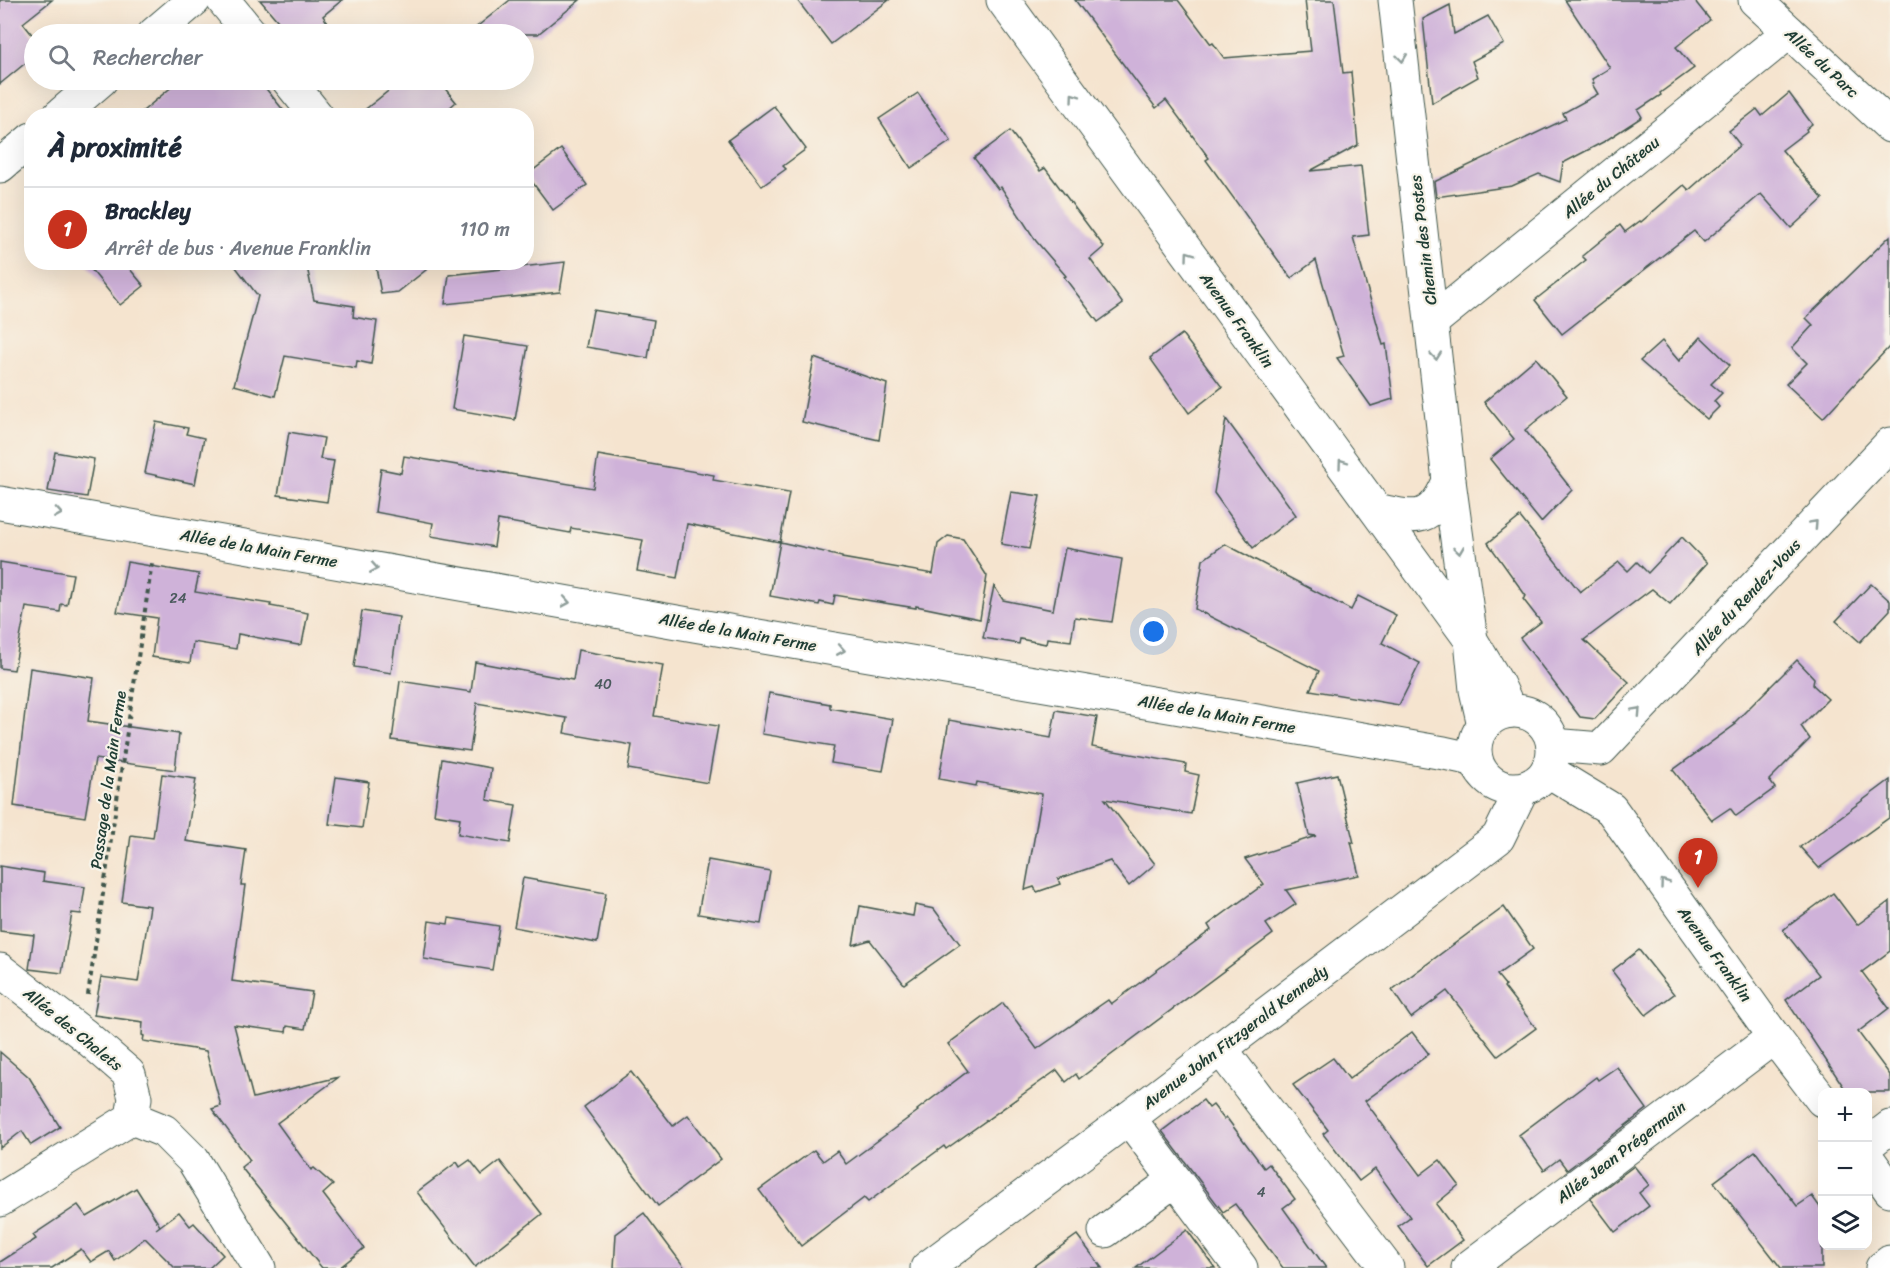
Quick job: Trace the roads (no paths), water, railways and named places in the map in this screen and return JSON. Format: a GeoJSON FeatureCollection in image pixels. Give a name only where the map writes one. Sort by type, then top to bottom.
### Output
{"type":"FeatureCollection","features":[{"type":"Feature","properties":{"kind":"street"},"geometry":{"type":"LineString","coordinates":[[166,24],[194,0]]}},
{"type":"Feature","properties":{"kind":"street"},"geometry":{"type":"LineString","coordinates":[[223,0],[243,24]]}},
{"type":"Feature","properties":{"kind":"street","name":"Avenue Franklin"},"geometry":{"type":"LineString","coordinates":[[1003,0],[1471,640],[1498,685],[1497,718]]}},
{"type":"Feature","properties":{"kind":"street","name":"Chemin des Postes"},"geometry":{"type":"LineString","coordinates":[[1395,0],[1449,481],[1471,640]]}},
{"type":"Feature","properties":{"kind":"street","name":"Allée du Parc"},"geometry":{"type":"LineString","coordinates":[[1755,0],[1890,126]]}},
{"type":"Feature","properties":{"kind":"street","name":"Allée du Château"},"geometry":{"type":"LineString","coordinates":[[1432,322],[1788,32]]}},
{"type":"Feature","properties":{"kind":"street"},"geometry":{"type":"LineString","coordinates":[[68,108],[89,90]]}},
{"type":"Feature","properties":{"kind":"street"},"geometry":{"type":"LineString","coordinates":[[296,90],[311,108]]}},
{"type":"Feature","properties":{"kind":"street"},"geometry":{"type":"LineString","coordinates":[[0,166],[24,146]]}},
{"type":"Feature","properties":{"kind":"street","name":"Allée du Rendez-Vous"},"geometry":{"type":"LineString","coordinates":[[1601,749],[1890,444]]}},
{"type":"Feature","properties":{"kind":"street"},"geometry":{"type":"LineString","coordinates":[[1377,510],[1408,517],[1427,512],[1441,500],[1449,481]]}},
{"type":"Feature","properties":{"kind":"street","name":"Allée de la Main Ferme"},"geometry":{"type":"LineString","coordinates":[[0,503],[1476,760]]}},
{"type":"Feature","properties":{"kind":"street"},"geometry":{"type":"LineString","coordinates":[[1541,768],[1550,734],[1534,716],[1523,712],[1497,718],[1478,735],[1475,748],[1476,760],[1481,771],[1488,780],[1510,789],[1541,768],[1601,749],[1597,769],[1611,809]]}},
{"type":"Feature","properties":{"kind":"street","name":"Avenue Franklin"},"geometry":{"type":"LineString","coordinates":[[1541,768],[1611,809],[1818,1095]]}},
{"type":"Feature","properties":{"kind":"street","name":"Avenue John Fitzgerald Kennedy"},"geometry":{"type":"LineString","coordinates":[[927,1268],[1498,838],[1541,768]]}},
{"type":"Feature","properties":{"kind":"street","name":"Allée des Chalets"},"geometry":{"type":"LineString","coordinates":[[0,970],[83,1034],[129,1074],[135,1098],[132,1118]]}},
{"type":"Feature","properties":{"kind":"street","name":"Allée Jean Prégermain"},"geometry":{"type":"LineString","coordinates":[[1468,1268],[1774,1036]]}},
{"type":"Feature","properties":{"kind":"street"},"geometry":{"type":"LineString","coordinates":[[1220,1048],[1387,1268]]}},
{"type":"Feature","properties":{"kind":"street"},"geometry":{"type":"LineString","coordinates":[[0,1200],[132,1118],[164,1131],[193,1160],[259,1268]]}},
{"type":"Feature","properties":{"kind":"street"},"geometry":{"type":"LineString","coordinates":[[1129,1118],[1241,1268]]}},
{"type":"Feature","properties":{"kind":"street"},"geometry":{"type":"LineString","coordinates":[[1871,1142],[1890,1127]]}},
{"type":"Feature","properties":{"kind":"street"},"geometry":{"type":"LineString","coordinates":[[1872,1165],[1890,1190]]}},
{"type":"Feature","properties":{"kind":"street"},"geometry":{"type":"LineString","coordinates":[[1105,1231],[1175,1180]]}},
{"type":"Feature","properties":{"kind":"street"},"geometry":{"type":"LineString","coordinates":[[1882,1268],[1890,1262]]}},
{"type":"Feature","properties":{"kind":"place","name":"Brackley"},"geometry":{"type":"Point","coordinates":[1698,888]}}]}
